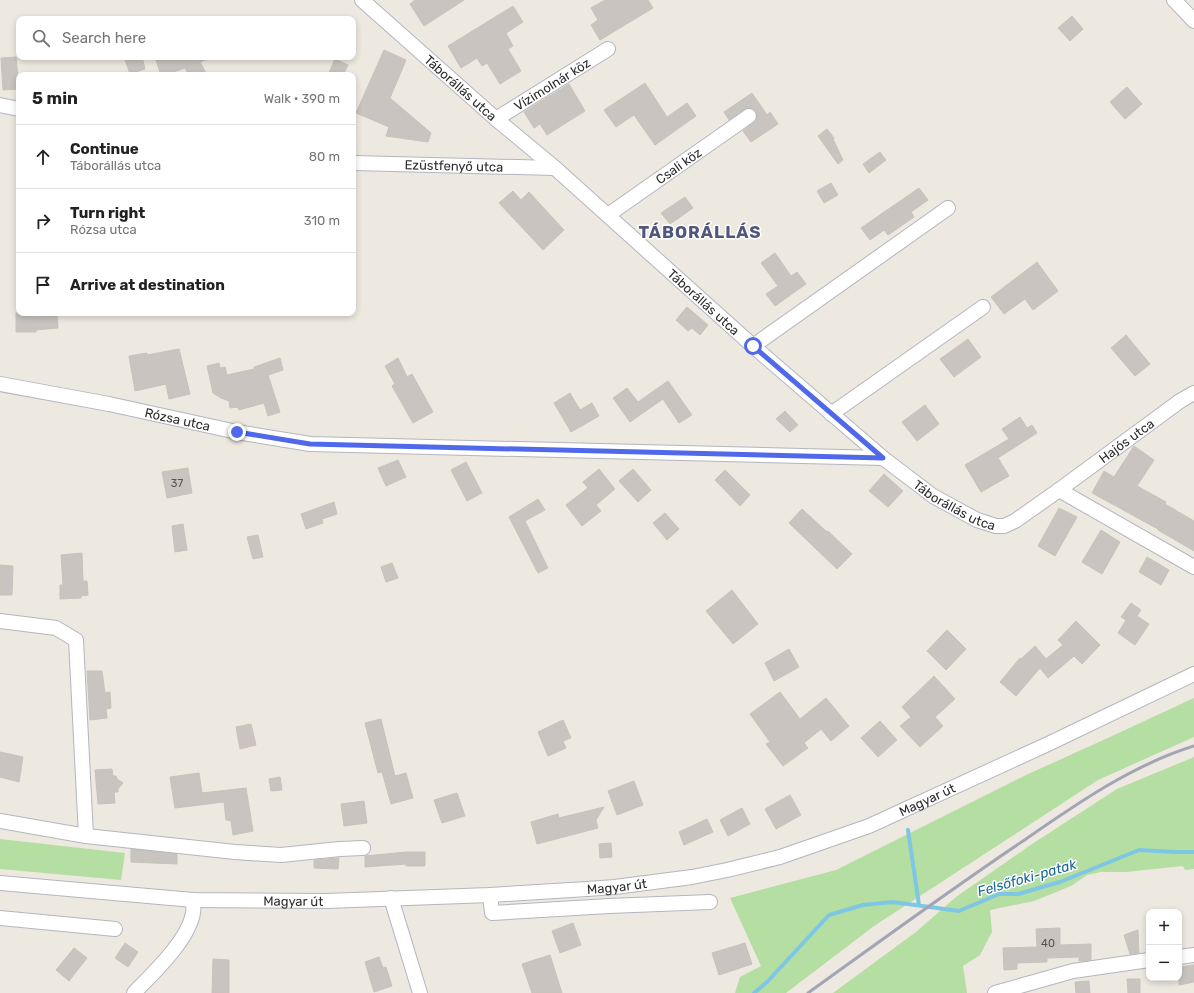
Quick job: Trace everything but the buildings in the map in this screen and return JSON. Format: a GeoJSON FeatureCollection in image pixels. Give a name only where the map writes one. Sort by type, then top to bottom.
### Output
{"type":"FeatureCollection","features":[{"type":"Feature","properties":{"kind":"street","name":"Táborállás utca"},"geometry":{"type":"LineString","coordinates":[[362,0],[496,119],[555,168],[831,414],[883,458],[933,496],[977,520],[996,526],[1004,526],[1059,490]]}},
{"type":"Feature","properties":{"kind":"street"},"geometry":{"type":"LineString","coordinates":[[1174,0],[1194,21]]}},
{"type":"Feature","properties":{"kind":"street","name":"Vízimolnár köz"},"geometry":{"type":"LineString","coordinates":[[496,119],[608,49]]}},
{"type":"Feature","properties":{"kind":"street"},"geometry":{"type":"LineString","coordinates":[[0,104],[16,108]]}},
{"type":"Feature","properties":{"kind":"street","name":"Csali köz"},"geometry":{"type":"LineString","coordinates":[[608,215],[749,116]]}},
{"type":"Feature","properties":{"kind":"street","name":"Ezüstfenyő utca"},"geometry":{"type":"LineString","coordinates":[[356,163],[555,168]]}},
{"type":"Feature","properties":{"kind":"street"},"geometry":{"type":"LineString","coordinates":[[753,346],[948,208]]}},
{"type":"Feature","properties":{"kind":"street"},"geometry":{"type":"LineString","coordinates":[[831,414],[983,307]]}},
{"type":"Feature","properties":{"kind":"street","name":"Rózsa utca"},"geometry":{"type":"LineString","coordinates":[[0,384],[109,404],[237,432],[310,444],[883,458]]}},
{"type":"Feature","properties":{"kind":"street","name":"Hajós utca"},"geometry":{"type":"LineString","coordinates":[[1059,490],[1180,400],[1194,394]]}},
{"type":"Feature","properties":{"kind":"street"},"geometry":{"type":"LineString","coordinates":[[1059,490],[1194,567]]}},
{"type":"Feature","properties":{"kind":"street"},"geometry":{"type":"LineString","coordinates":[[0,621],[56,628],[76,640],[86,836]]}},
{"type":"Feature","properties":{"kind":"street","name":"Magyar út"},"geometry":{"type":"LineString","coordinates":[[0,883],[193,900],[326,901],[490,895],[615,887],[664,881],[727,870],[780,857],[869,826],[1048,744],[1194,674]]}},
{"type":"Feature","properties":{"kind":"street"},"geometry":{"type":"LineString","coordinates":[[0,821],[86,836],[235,852],[281,855],[362,848]]}},
{"type":"Feature","properties":{"kind":"street"},"geometry":{"type":"LineString","coordinates":[[490,895],[492,913],[710,902]]}},
{"type":"Feature","properties":{"kind":"street"},"geometry":{"type":"LineString","coordinates":[[391,898],[420,993]]}},
{"type":"Feature","properties":{"kind":"street"},"geometry":{"type":"LineString","coordinates":[[134,993],[177,945],[188,928],[193,913],[193,900]]}},
{"type":"Feature","properties":{"kind":"street"},"geometry":{"type":"LineString","coordinates":[[0,918],[115,929]]}},
{"type":"Feature","properties":{"kind":"street"},"geometry":{"type":"LineString","coordinates":[[1182,956],[1194,955]]}},
{"type":"Feature","properties":{"kind":"street"},"geometry":{"type":"LineString","coordinates":[[995,993],[1073,971],[1146,960]]}},
{"type":"Feature","properties":{"kind":"green space"},"geometry":{"type":"Polygon","coordinates":[[[1194,698],[1194,737],[1098,780],[874,926],[786,993],[735,993],[740,977],[761,966],[730,898],[836,870],[1026,775],[1194,698]]]}},
{"type":"Feature","properties":{"kind":"green space"},"geometry":{"type":"Polygon","coordinates":[[[1194,757],[1194,869],[1185,870],[1183,866],[1126,872],[1101,872],[1087,875],[1071,886],[1034,901],[990,910],[992,932],[980,955],[963,966],[967,993],[833,993],[916,932],[956,897],[1032,844],[1117,789],[1194,757]]]}},
{"type":"Feature","properties":{"kind":"green space"},"geometry":{"type":"Polygon","coordinates":[[[0,839],[125,853],[121,880],[0,869],[0,839]]]}},
{"type":"Feature","properties":{"kind":"waterway"},"geometry":{"type":"LineString","coordinates":[[908,830],[919,905]]}},
{"type":"Feature","properties":{"kind":"waterway","name":"Felsőfoki-patak"},"geometry":{"type":"LineString","coordinates":[[754,993],[767,982],[829,915],[863,905],[893,902],[959,911],[999,894],[1018,894],[1060,882],[1139,850],[1194,852]]}},
{"type":"Feature","properties":{"kind":"railway"},"geometry":{"type":"LineString","coordinates":[[808,993],[969,878],[1084,800],[1148,764],[1194,746]]}},
{"type":"Feature","properties":{"kind":"district","name":"TÁBORÁLLÁS"},"geometry":{"type":"Point","coordinates":[700,232]}},
{"type":"Feature","properties":{"kind":"route"},"geometry":{"type":"LineString","coordinates":[[237,432],[310,444],[883,458],[753,346]]}}]}
